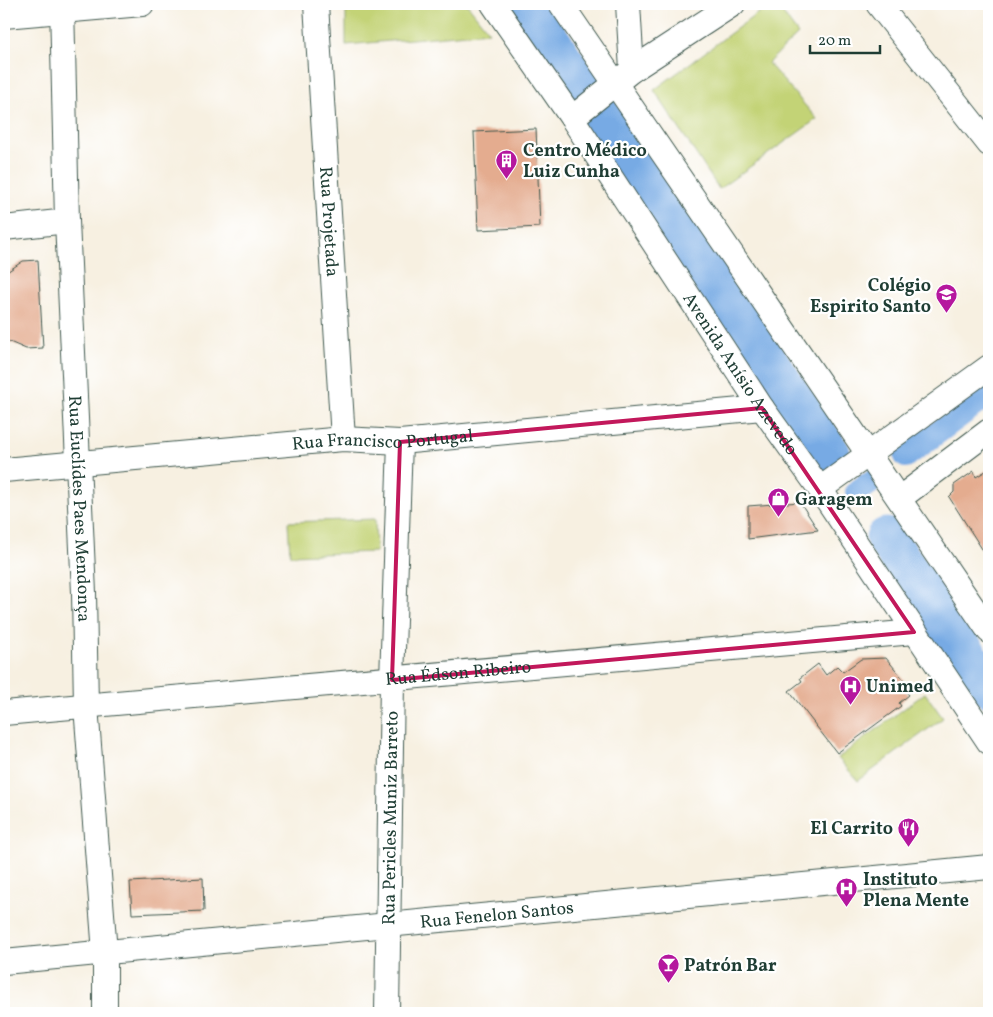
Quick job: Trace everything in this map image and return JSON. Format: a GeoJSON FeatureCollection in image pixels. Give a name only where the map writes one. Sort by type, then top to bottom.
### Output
{"type":"FeatureCollection","features":[{"type":"Feature","properties":{"kind":"street"},"geometry":{"type":"LineString","coordinates":[[4,16],[62,8],[142,4]]}},
{"type":"Feature","properties":{"kind":"street","name":"Rua Projetada"},"geometry":{"type":"LineString","coordinates":[[316,4],[343,439]]}},
{"type":"Feature","properties":{"kind":"street","name":"Avenida Anísio Azevedo"},"geometry":{"type":"LineString","coordinates":[[494,4],[579,113],[762,408],[820,489],[989,742]]}},
{"type":"Feature","properties":{"kind":"street"},"geometry":{"type":"LineString","coordinates":[[561,4],[617,82],[989,631]]}},
{"type":"Feature","properties":{"kind":"street"},"geometry":{"type":"LineString","coordinates":[[617,82],[628,4]]}},
{"type":"Feature","properties":{"kind":"street"},"geometry":{"type":"LineString","coordinates":[[579,113],[617,82],[733,4]]}},
{"type":"Feature","properties":{"kind":"street"},"geometry":{"type":"LineString","coordinates":[[878,4],[985,129]]}},
{"type":"Feature","properties":{"kind":"street","name":"Rua Euclídes Paes Mendonça"},"geometry":{"type":"LineString","coordinates":[[62,8],[67,221],[84,593],[86,706],[105,953],[105,1013]]}},
{"type":"Feature","properties":{"kind":"street"},"geometry":{"type":"LineString","coordinates":[[4,228],[67,221]]}},
{"type":"Feature","properties":{"kind":"street"},"geometry":{"type":"LineString","coordinates":[[820,489],[989,367]]}},
{"type":"Feature","properties":{"kind":"street","name":"Rua Francisco Portugal"},"geometry":{"type":"LineString","coordinates":[[4,470],[343,439],[400,442],[762,408]]}},
{"type":"Feature","properties":{"kind":"street"},"geometry":{"type":"LineString","coordinates":[[900,498],[989,431]]}},
{"type":"Feature","properties":{"kind":"street","name":"Rua Pericles Muniz Barreto"},"geometry":{"type":"LineString","coordinates":[[387,1013],[392,680],[400,442]]}},
{"type":"Feature","properties":{"kind":"street","name":"Rua Édson Ribeiro"},"geometry":{"type":"LineString","coordinates":[[4,713],[392,680],[914,632]]}},
{"type":"Feature","properties":{"kind":"street","name":"Rua Fenelon Santos"},"geometry":{"type":"LineString","coordinates":[[4,962],[989,867]]}},
{"type":"Feature","properties":{"kind":"highlighted area"},"geometry":{"type":"Polygon","coordinates":[[[762,408],[914,632],[392,680],[400,442],[762,408]]]}},
{"type":"Feature","properties":{"kind":"green space"},"geometry":{"type":"Polygon","coordinates":[[[346,4],[467,4],[489,32],[346,45],[346,4]]]}},
{"type":"Feature","properties":{"kind":"green space"},"geometry":{"type":"Polygon","coordinates":[[[770,4],[776,4],[798,34],[768,63],[817,119],[719,189],[654,90],[770,4]]]}},
{"type":"Feature","properties":{"kind":"green space"},"geometry":{"type":"Polygon","coordinates":[[[375,519],[376,552],[290,555],[288,522],[375,519]]]}},
{"type":"Feature","properties":{"kind":"green space"},"geometry":{"type":"Polygon","coordinates":[[[925,693],[943,718],[858,781],[838,758],[925,693]]]}},
{"type":"Feature","properties":{"kind":"building","name":"Centro Médico Luiz Cunha"},"geometry":{"type":"Polygon","coordinates":[[[536,129],[540,227],[478,230],[474,132],[536,129]]]}},
{"type":"Feature","properties":{"kind":"building"},"geometry":{"type":"Polygon","coordinates":[[[38,260],[43,348],[26,349],[5,340],[4,274],[23,261],[38,260]]]}},
{"type":"Feature","properties":{"kind":"building"},"geometry":{"type":"Polygon","coordinates":[[[989,469],[989,560],[949,497],[954,492],[954,485],[974,471],[976,477],[989,469]]]}},
{"type":"Feature","properties":{"kind":"building","name":"Garagem"},"geometry":{"type":"Polygon","coordinates":[[[800,502],[818,530],[748,539],[748,506],[800,502]]]}},
{"type":"Feature","properties":{"kind":"building","name":"Unimed"},"geometry":{"type":"Polygon","coordinates":[[[886,658],[904,680],[899,683],[909,695],[899,703],[901,706],[837,753],[789,691],[802,681],[800,678],[818,664],[826,675],[837,666],[843,672],[861,659],[886,658]]]}},
{"type":"Feature","properties":{"kind":"building"},"geometry":{"type":"Polygon","coordinates":[[[203,878],[204,911],[132,914],[130,882],[203,878]]]}},
{"type":"Feature","properties":{"kind":"waterway"},"geometry":{"type":"LineString","coordinates":[[525,4],[830,453]]}},
{"type":"Feature","properties":{"kind":"waterway"},"geometry":{"type":"LineString","coordinates":[[906,456],[989,394]]}},
{"type":"Feature","properties":{"kind":"waterway"},"geometry":{"type":"LineString","coordinates":[[857,492],[871,482]]}},
{"type":"Feature","properties":{"kind":"waterway"},"geometry":{"type":"LineString","coordinates":[[886,538],[989,687]]}},
{"type":"Feature","properties":{"kind":"place","name":"Centro Médico Luiz Cunha"},"geometry":{"type":"Point","coordinates":[507,179]}},
{"type":"Feature","properties":{"kind":"place","name":"Colégio Espirito Santo"},"geometry":{"type":"Point","coordinates":[947,314]}},
{"type":"Feature","properties":{"kind":"place","name":"Garagem"},"geometry":{"type":"Point","coordinates":[779,518]}},
{"type":"Feature","properties":{"kind":"place","name":"Unimed"},"geometry":{"type":"Point","coordinates":[850,705]}},
{"type":"Feature","properties":{"kind":"place","name":"El Carrito"},"geometry":{"type":"Point","coordinates":[909,847]}},
{"type":"Feature","properties":{"kind":"place","name":"Instituto Plena Mente"},"geometry":{"type":"Point","coordinates":[847,908]}},
{"type":"Feature","properties":{"kind":"place","name":"Patrón Bar"},"geometry":{"type":"Point","coordinates":[668,984]}}]}
